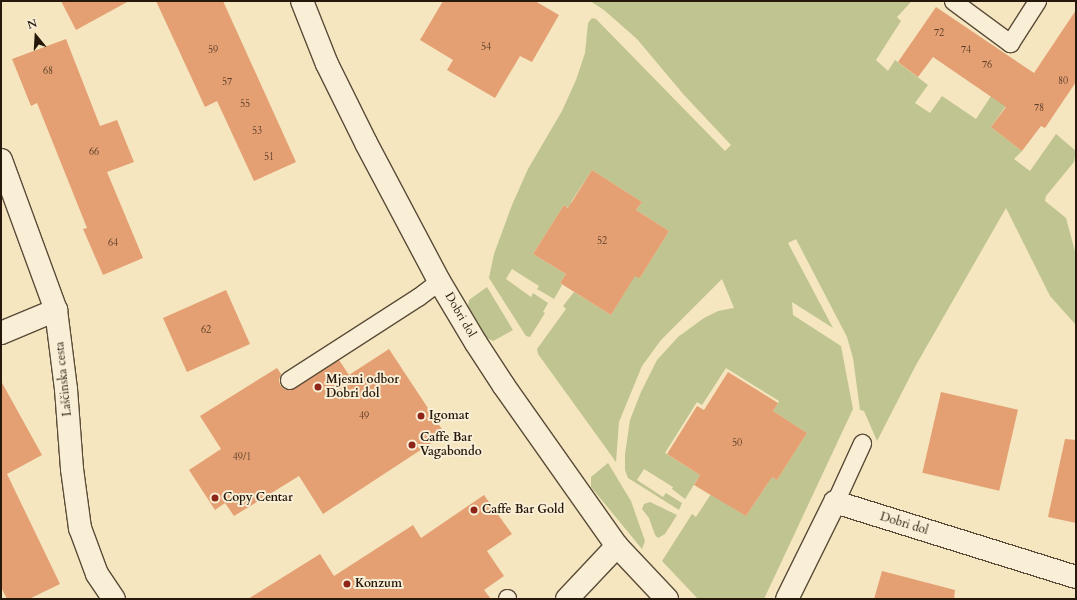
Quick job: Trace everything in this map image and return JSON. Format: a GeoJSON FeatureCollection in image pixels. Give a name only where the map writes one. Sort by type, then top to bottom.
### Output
{"type":"FeatureCollection","features":[{"type":"Feature","properties":{"kind":"street","name":"Dobri dol"},"geometry":{"type":"LineString","coordinates":[[302,1],[327,64],[439,281],[504,386],[617,546],[667,599]]}},
{"type":"Feature","properties":{"kind":"street","name":"Laščinska cesta"},"geometry":{"type":"LineString","coordinates":[[1,160],[56,310],[66,389],[72,470],[80,528],[97,574],[114,599]]}},
{"type":"Feature","properties":{"kind":"street"},"geometry":{"type":"LineString","coordinates":[[1,332],[56,310]]}},
{"type":"Feature","properties":{"kind":"street","name":"Dobri dol"},"geometry":{"type":"LineString","coordinates":[[835,502],[1076,577]]}},
{"type":"Feature","properties":{"kind":"street"},"geometry":{"type":"LineString","coordinates":[[787,599],[835,502]]}},
{"type":"Feature","properties":{"kind":"street"},"geometry":{"type":"LineString","coordinates":[[567,599],[617,546]]}},
{"type":"Feature","properties":{"kind":"lane"},"geometry":{"type":"LineString","coordinates":[[953,1],[1010,43],[1037,1]]}},
{"type":"Feature","properties":{"kind":"lane"},"geometry":{"type":"LineString","coordinates":[[289,380],[418,297],[439,281]]}},
{"type":"Feature","properties":{"kind":"lane"},"geometry":{"type":"LineString","coordinates":[[835,502],[862,443]]}},
{"type":"Feature","properties":{"kind":"green space"},"geometry":{"type":"Polygon","coordinates":[[[590,1],[912,1],[897,17],[901,21],[876,60],[888,71],[895,60],[928,85],[915,103],[930,113],[942,96],[976,119],[993,93],[1008,103],[991,127],[1022,151],[1014,159],[1030,171],[1056,134],[1076,151],[1074,162],[1046,196],[1045,201],[1066,218],[1076,255],[1076,325],[1050,296],[1006,208],[916,365],[877,441],[864,411],[860,410],[853,358],[847,337],[796,239],[788,243],[833,328],[792,302],[793,315],[841,346],[853,409],[764,599],[698,599],[662,561],[692,514],[696,517],[711,494],[746,516],[768,483],[760,470],[777,480],[807,433],[773,411],[779,401],[726,368],[702,405],[697,402],[665,453],[700,475],[685,499],[672,489],[673,487],[644,469],[637,480],[663,497],[666,493],[682,503],[679,510],[628,478],[625,470],[625,454],[630,420],[641,392],[657,360],[678,337],[704,318],[718,311],[734,308],[722,279],[661,340],[642,366],[619,422],[616,462],[538,354],[537,349],[566,309],[563,306],[574,292],[611,315],[631,282],[624,268],[640,278],[669,231],[636,210],[642,202],[592,170],[571,202],[580,215],[564,205],[533,254],[566,274],[560,283],[562,285],[554,299],[537,289],[539,286],[512,269],[506,279],[531,297],[533,293],[548,303],[543,312],[545,313],[530,337],[526,336],[489,278],[494,254],[512,205],[528,169],[562,111],[576,80],[585,53],[588,23],[592,18],[596,19],[725,151],[731,145],[684,95],[637,39],[604,10],[590,1]]]}},
{"type":"Feature","properties":{"kind":"green space"},"geometry":{"type":"Polygon","coordinates":[[[487,287],[513,330],[493,341],[485,337],[468,307],[469,300],[487,287]]]}},
{"type":"Feature","properties":{"kind":"green space"},"geometry":{"type":"Polygon","coordinates":[[[608,463],[631,501],[645,541],[642,549],[591,487],[591,477],[608,463]]]}},
{"type":"Feature","properties":{"kind":"green space"},"geometry":{"type":"Polygon","coordinates":[[[650,502],[677,515],[665,534],[658,538],[655,535],[649,518],[642,509],[644,504],[650,502]]]}},
{"type":"Feature","properties":{"kind":"building"},"geometry":{"type":"Polygon","coordinates":[[[61,1],[129,1],[76,30],[61,1]]]}},
{"type":"Feature","properties":{"kind":"building"},"geometry":{"type":"Polygon","coordinates":[[[156,1],[223,1],[296,162],[254,181],[217,101],[205,107],[156,1]]]}},
{"type":"Feature","properties":{"kind":"building"},"geometry":{"type":"Polygon","coordinates":[[[443,1],[535,1],[559,15],[532,62],[520,56],[495,98],[447,70],[453,60],[420,40],[443,1]]]}},
{"type":"Feature","properties":{"kind":"building"},"geometry":{"type":"Polygon","coordinates":[[[936,7],[1034,73],[1076,10],[1076,82],[1045,128],[1041,126],[1022,151],[991,127],[1006,107],[933,57],[918,77],[898,62],[936,7]]]}},
{"type":"Feature","properties":{"kind":"building"},"geometry":{"type":"Polygon","coordinates":[[[66,39],[100,126],[117,120],[134,162],[107,172],[143,258],[103,275],[83,229],[87,228],[37,103],[31,106],[12,59],[66,39]]]}},
{"type":"Feature","properties":{"kind":"building"},"geometry":{"type":"Polygon","coordinates":[[[592,170],[642,202],[636,210],[669,231],[640,278],[635,276],[611,315],[560,283],[566,274],[533,254],[564,205],[568,208],[592,170]]]}},
{"type":"Feature","properties":{"kind":"building"},"geometry":{"type":"Polygon","coordinates":[[[226,290],[250,344],[187,372],[163,318],[226,290]]]}},
{"type":"Feature","properties":{"kind":"building"},"geometry":{"type":"Polygon","coordinates":[[[389,349],[445,434],[323,514],[299,476],[234,516],[225,503],[215,510],[189,470],[221,449],[200,416],[277,368],[281,374],[279,380],[280,385],[284,389],[290,390],[339,360],[349,375],[389,349]]]}},
{"type":"Feature","properties":{"kind":"building"},"geometry":{"type":"Polygon","coordinates":[[[728,372],[778,403],[773,411],[807,433],[777,480],[772,477],[746,516],[694,485],[700,475],[667,454],[697,406],[704,410],[728,372]]]}},
{"type":"Feature","properties":{"kind":"building"},"geometry":{"type":"Polygon","coordinates":[[[1,381],[42,455],[7,474],[60,584],[29,599],[7,599],[1,587],[1,381]]]}},
{"type":"Feature","properties":{"kind":"building"},"geometry":{"type":"Polygon","coordinates":[[[941,392],[1018,410],[999,491],[922,473],[941,392]]]}},
{"type":"Feature","properties":{"kind":"building"},"geometry":{"type":"Polygon","coordinates":[[[1065,439],[1076,440],[1076,523],[1048,517],[1065,439]]]}},
{"type":"Feature","properties":{"kind":"building"},"geometry":{"type":"Polygon","coordinates":[[[484,495],[512,534],[487,551],[504,576],[484,590],[491,599],[248,599],[320,554],[334,576],[413,525],[421,538],[484,495]]]}},
{"type":"Feature","properties":{"kind":"building"},"geometry":{"type":"Polygon","coordinates":[[[882,571],[955,590],[954,599],[874,599],[882,571]]]}},
{"type":"Feature","properties":{"kind":"place","name":"Mjesni odbor Dobri dol"},"geometry":{"type":"Point","coordinates":[318,387]}},
{"type":"Feature","properties":{"kind":"place","name":"Igomat"},"geometry":{"type":"Point","coordinates":[421,416]}},
{"type":"Feature","properties":{"kind":"place","name":"Caffe Bar Vagabondo"},"geometry":{"type":"Point","coordinates":[412,445]}},
{"type":"Feature","properties":{"kind":"place","name":"Copy Centar"},"geometry":{"type":"Point","coordinates":[215,498]}},
{"type":"Feature","properties":{"kind":"place","name":"Caffe Bar Gold"},"geometry":{"type":"Point","coordinates":[474,510]}},
{"type":"Feature","properties":{"kind":"place","name":"Konzum"},"geometry":{"type":"Point","coordinates":[347,584]}}]}
